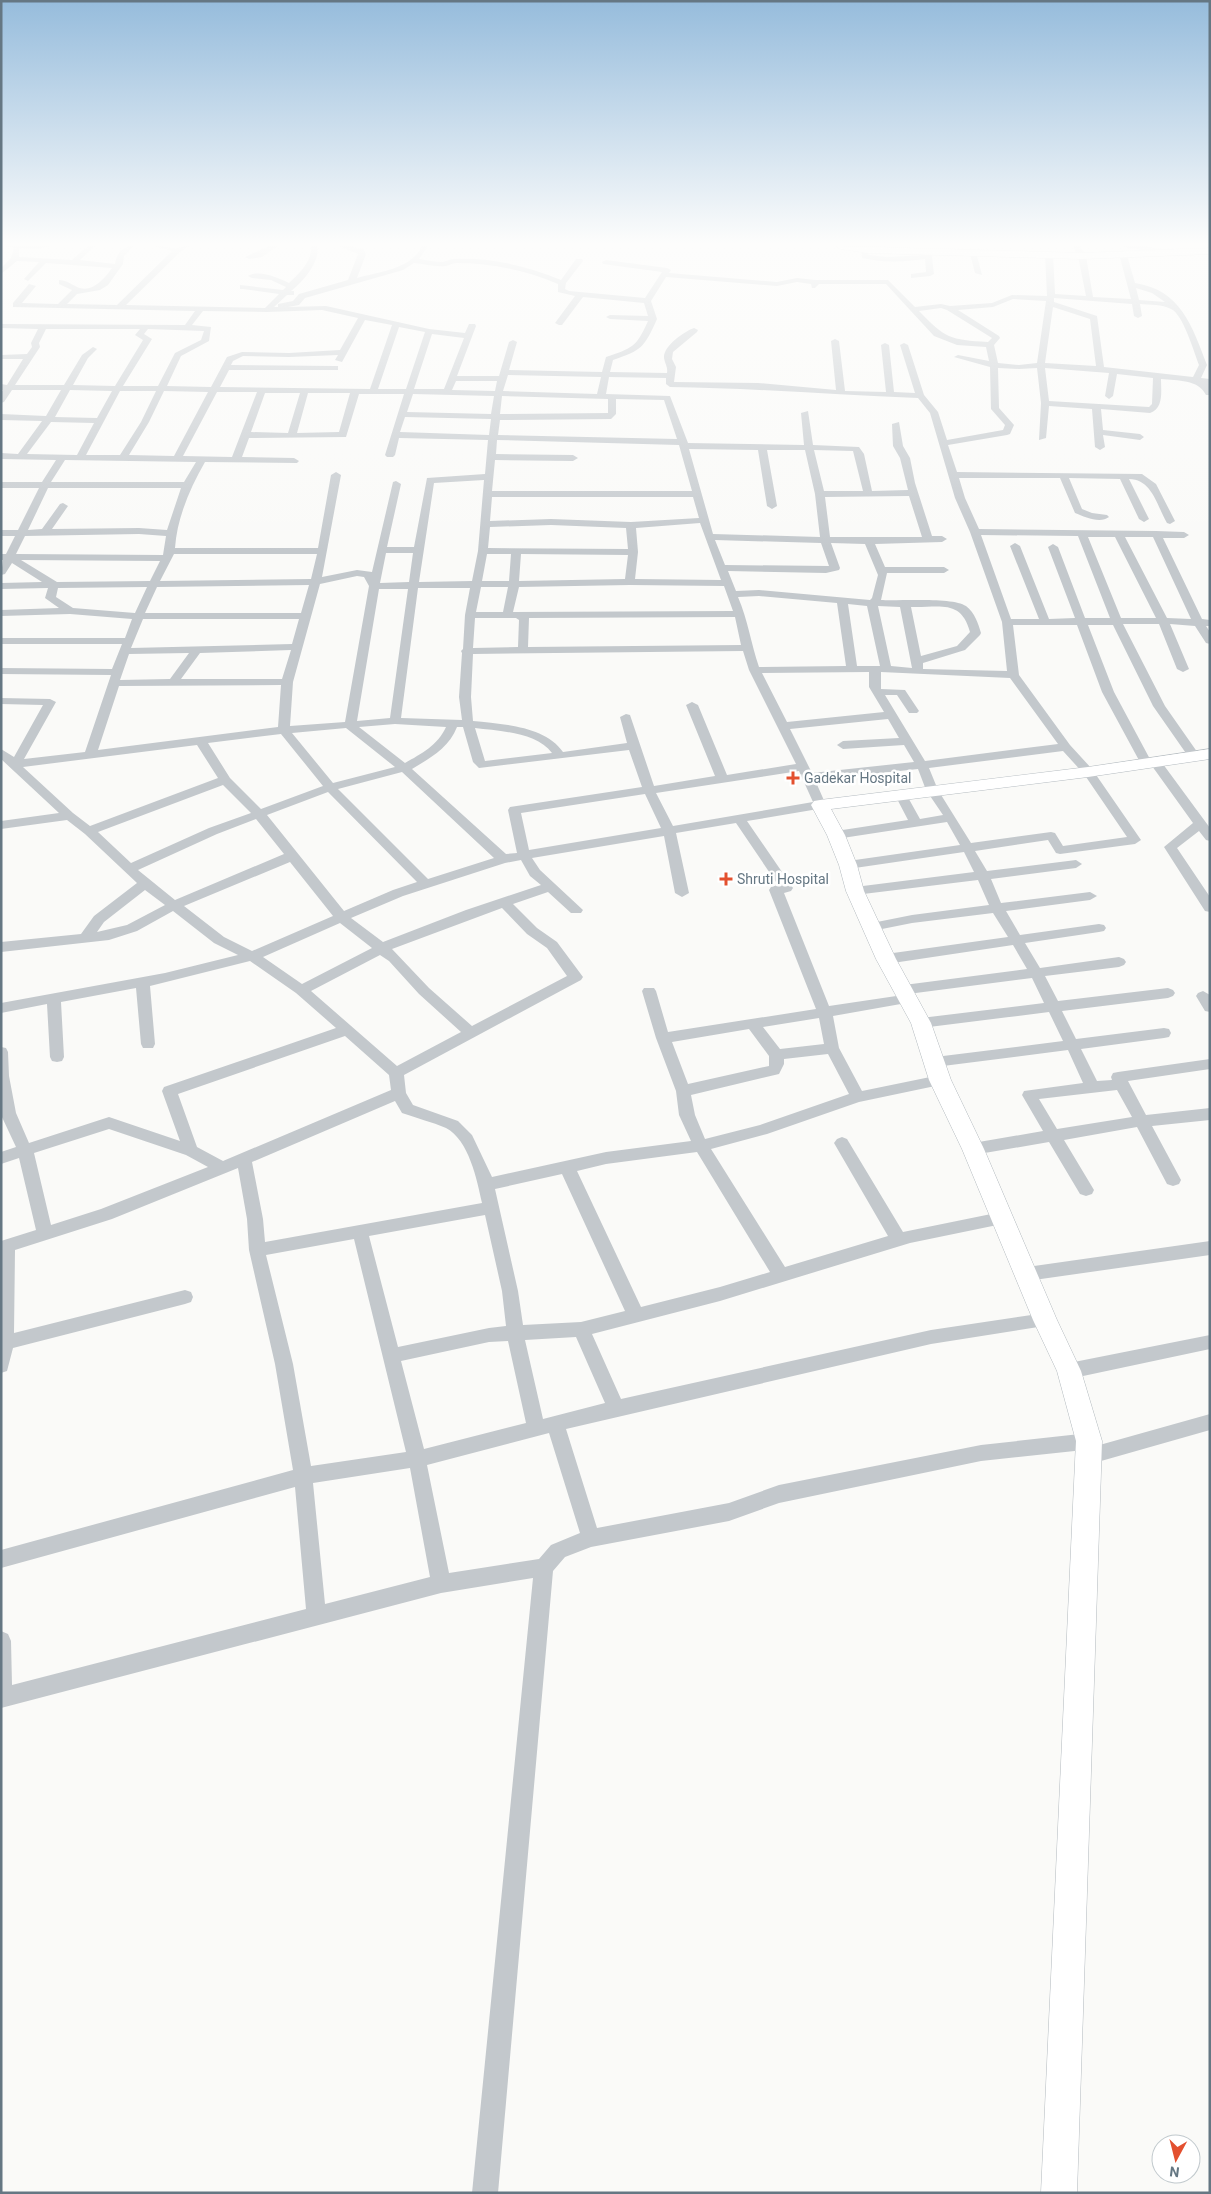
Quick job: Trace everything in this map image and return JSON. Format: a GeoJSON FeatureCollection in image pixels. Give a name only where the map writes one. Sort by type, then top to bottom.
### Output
{"type":"FeatureCollection","features":[{"type":"Feature","properties":{"kind":"street"},"geometry":{"type":"LineString","coordinates":[[1,400],[5,387],[35,348]]}},
{"type":"Feature","properties":{"kind":"street"},"geometry":{"type":"LineString","coordinates":[[80,457],[139,348]]}},
{"type":"Feature","properties":{"kind":"street"},"geometry":{"type":"LineString","coordinates":[[122,459],[144,422],[178,355],[193,348]]}},
{"type":"Feature","properties":{"kind":"street"},"geometry":{"type":"LineString","coordinates":[[334,379],[344,348]]}},
{"type":"Feature","properties":{"kind":"street"},"geometry":{"type":"LineString","coordinates":[[373,391],[388,348]]}},
{"type":"Feature","properties":{"kind":"street"},"geometry":{"type":"LineString","coordinates":[[390,454],[401,414],[423,348]]}},
{"type":"Feature","properties":{"kind":"street"},"geometry":{"type":"LineString","coordinates":[[447,392],[463,348]]}},
{"type":"Feature","properties":{"kind":"street"},"geometry":{"type":"LineString","coordinates":[[511,348],[498,394],[497,417],[490,457],[483,550],[470,615],[466,651],[465,697],[468,724],[479,762],[483,765],[634,746]]}},
{"type":"Feature","properties":{"kind":"street"},"geometry":{"type":"LineString","coordinates":[[600,395],[609,359],[636,348]]}},
{"type":"Feature","properties":{"kind":"street"},"geometry":{"type":"LineString","coordinates":[[672,348],[669,352],[668,359],[672,367],[667,398],[683,444],[709,537],[740,614],[747,648],[755,670],[784,726],[820,806],[836,835],[848,865],[855,891],[886,959],[921,1023],[937,1071],[973,1149],[1068,1371],[1088,1449],[1059,2193]]}},
{"type":"Feature","properties":{"kind":"street"},"geometry":{"type":"LineString","coordinates":[[836,348],[841,393]]}},
{"type":"Feature","properties":{"kind":"street"},"geometry":{"type":"LineString","coordinates":[[885,348],[890,394]]}},
{"type":"Feature","properties":{"kind":"street"},"geometry":{"type":"LineString","coordinates":[[848,865],[1051,836],[1060,850],[1135,840],[1088,772],[1066,747],[1013,675],[1007,622],[975,532],[960,498],[934,412],[920,396],[905,348]]}},
{"type":"Feature","properties":{"kind":"street"},"geometry":{"type":"LineString","coordinates":[[944,443],[982,438],[1007,432],[1010,426],[995,410],[994,365],[991,348]]}},
{"type":"Feature","properties":{"kind":"street"},"geometry":{"type":"LineString","coordinates":[[1042,438],[1045,402],[1042,388],[1043,348]]}},
{"type":"Feature","properties":{"kind":"street"},"geometry":{"type":"LineString","coordinates":[[1098,348],[1100,369]]}},
{"type":"Feature","properties":{"kind":"street"},"geometry":{"type":"LineString","coordinates":[[1196,380],[1199,370],[1203,368],[1197,348]]}},
{"type":"Feature","properties":{"kind":"street"},"geometry":{"type":"LineString","coordinates":[[20,457],[50,418],[85,357],[93,349]]}},
{"type":"Feature","properties":{"kind":"street"},"geometry":{"type":"LineString","coordinates":[[176,460],[230,359],[242,354],[289,355],[342,352]]}},
{"type":"Feature","properties":{"kind":"street"},"geometry":{"type":"LineString","coordinates":[[1,357],[28,356]]}},
{"type":"Feature","properties":{"kind":"street"},"geometry":{"type":"LineString","coordinates":[[958,357],[994,365],[1019,367],[1041,365],[1114,370],[1210,382]]}},
{"type":"Feature","properties":{"kind":"street"},"geometry":{"type":"LineString","coordinates":[[225,367],[334,379],[355,391],[667,398]]}},
{"type":"Feature","properties":{"kind":"street"},"geometry":{"type":"LineString","coordinates":[[1109,396],[1114,370]]}},
{"type":"Feature","properties":{"kind":"street"},"geometry":{"type":"LineString","coordinates":[[452,378],[504,375],[605,374],[841,393],[920,396]]}},
{"type":"Feature","properties":{"kind":"street"},"geometry":{"type":"LineString","coordinates":[[1045,402],[1150,410],[1156,404],[1157,376]]}},
{"type":"Feature","properties":{"kind":"street"},"geometry":{"type":"LineString","coordinates":[[5,387],[305,390],[334,379]]}},
{"type":"Feature","properties":{"kind":"street"},"geometry":{"type":"LineString","coordinates":[[1196,380],[1206,387],[1209,393]]}},
{"type":"Feature","properties":{"kind":"street"},"geometry":{"type":"LineString","coordinates":[[236,460],[262,390]]}},
{"type":"Feature","properties":{"kind":"street"},"geometry":{"type":"LineString","coordinates":[[292,436],[305,390]]}},
{"type":"Feature","properties":{"kind":"street"},"geometry":{"type":"LineString","coordinates":[[246,435],[343,435],[355,391]]}},
{"type":"Feature","properties":{"kind":"street"},"geometry":{"type":"LineString","coordinates":[[401,414],[497,417],[608,416],[612,414],[612,396]]}},
{"type":"Feature","properties":{"kind":"street"},"geometry":{"type":"LineString","coordinates":[[1096,407],[1100,447]]}},
{"type":"Feature","properties":{"kind":"street"},"geometry":{"type":"LineString","coordinates":[[722,568],[832,570],[835,568],[826,539],[820,494],[809,448],[805,413]]}},
{"type":"Feature","properties":{"kind":"street"},"geometry":{"type":"LineString","coordinates":[[1,417],[99,421]]}},
{"type":"Feature","properties":{"kind":"street"},"geometry":{"type":"LineString","coordinates":[[896,424],[898,446],[905,458],[913,493],[928,539]]}},
{"type":"Feature","properties":{"kind":"street"},"geometry":{"type":"LineString","coordinates":[[1099,432],[1140,437]]}},
{"type":"Feature","properties":{"kind":"street"},"geometry":{"type":"LineString","coordinates":[[395,435],[856,449],[859,454],[868,494]]}},
{"type":"Feature","properties":{"kind":"street"},"geometry":{"type":"LineString","coordinates":[[762,447],[772,506]]}},
{"type":"Feature","properties":{"kind":"street"},"geometry":{"type":"LineString","coordinates":[[1,467],[4,456],[122,459],[146,472],[187,485]]}},
{"type":"Feature","properties":{"kind":"street"},"geometry":{"type":"LineString","coordinates":[[1,572],[5,557],[21,532],[45,484],[62,457]]}},
{"type":"Feature","properties":{"kind":"street"},"geometry":{"type":"LineString","coordinates":[[490,457],[573,458]]}},
{"type":"Feature","properties":{"kind":"street"},"geometry":{"type":"LineString","coordinates":[[1,485],[45,484],[146,472],[176,460],[294,461]]}},
{"type":"Feature","properties":{"kind":"street"},"geometry":{"type":"LineString","coordinates":[[90,755],[107,707],[114,677],[139,616],[169,555],[171,533],[187,485],[202,460]]}},
{"type":"Feature","properties":{"kind":"street"},"geometry":{"type":"LineString","coordinates":[[336,475],[316,582],[287,682],[284,730],[330,787],[426,884]]}},
{"type":"Feature","properties":{"kind":"street"},"geometry":{"type":"LineString","coordinates":[[953,475],[1139,476],[1153,486],[1170,521]]}},
{"type":"Feature","properties":{"kind":"street"},"geometry":{"type":"LineString","coordinates":[[1123,476],[1144,520]]}},
{"type":"Feature","properties":{"kind":"street"},"geometry":{"type":"LineString","coordinates":[[1064,477],[1078,510],[1091,516],[1104,517]]}},
{"type":"Feature","properties":{"kind":"street"},"geometry":{"type":"LineString","coordinates":[[394,721],[418,550],[430,480],[488,478]]}},
{"type":"Feature","properties":{"kind":"street"},"geometry":{"type":"LineString","coordinates":[[350,726],[374,586],[396,484]]}},
{"type":"Feature","properties":{"kind":"street"},"geometry":{"type":"LineString","coordinates":[[820,494],[913,493]]}},
{"type":"Feature","properties":{"kind":"street"},"geometry":{"type":"LineString","coordinates":[[487,494],[698,494]]}},
{"type":"Feature","properties":{"kind":"street"},"geometry":{"type":"LineString","coordinates":[[45,532],[63,506]]}},
{"type":"Feature","properties":{"kind":"street"},"geometry":{"type":"LineString","coordinates":[[485,524],[551,522],[631,525],[705,520]]}},
{"type":"Feature","properties":{"kind":"street"},"geometry":{"type":"LineString","coordinates":[[551,522],[554,534]]}},
{"type":"Feature","properties":{"kind":"street"},"geometry":{"type":"LineString","coordinates":[[630,582],[633,552],[631,525]]}},
{"type":"Feature","properties":{"kind":"street"},"geometry":{"type":"LineString","coordinates":[[1,533],[139,531],[171,533]]}},
{"type":"Feature","properties":{"kind":"street"},"geometry":{"type":"LineString","coordinates":[[975,532],[1184,535]]}},
{"type":"Feature","properties":{"kind":"street"},"geometry":{"type":"LineString","coordinates":[[1082,533],[1123,637],[1159,706],[1202,755]]}},
{"type":"Feature","properties":{"kind":"street"},"geometry":{"type":"LineString","coordinates":[[1118,533],[1163,621],[1183,668]]}},
{"type":"Feature","properties":{"kind":"street"},"geometry":{"type":"LineString","coordinates":[[1156,534],[1204,623],[1210,642]]}},
{"type":"Feature","properties":{"kind":"street"},"geometry":{"type":"LineString","coordinates":[[709,537],[869,541],[942,539]]}},
{"type":"Feature","properties":{"kind":"street"},"geometry":{"type":"LineString","coordinates":[[869,541],[882,570],[877,600],[872,603]]}},
{"type":"Feature","properties":{"kind":"street"},"geometry":{"type":"LineString","coordinates":[[1015,546],[1044,621]]}},
{"type":"Feature","properties":{"kind":"street"},"geometry":{"type":"LineString","coordinates":[[1053,547],[1108,692],[1152,763],[1210,837]]}},
{"type":"Feature","properties":{"kind":"street"},"geometry":{"type":"LineString","coordinates":[[382,550],[418,550]]}},
{"type":"Feature","properties":{"kind":"street"},"geometry":{"type":"LineString","coordinates":[[483,550],[633,552]]}},
{"type":"Feature","properties":{"kind":"street"},"geometry":{"type":"LineString","coordinates":[[5,557],[323,551]]}},
{"type":"Feature","properties":{"kind":"street"},"geometry":{"type":"LineString","coordinates":[[507,616],[514,585],[516,551]]}},
{"type":"Feature","properties":{"kind":"street"},"geometry":{"type":"LineString","coordinates":[[5,557],[54,585]]}},
{"type":"Feature","properties":{"kind":"street"},"geometry":{"type":"LineString","coordinates":[[882,570],[944,570]]}},
{"type":"Feature","properties":{"kind":"street"},"geometry":{"type":"LineString","coordinates":[[1,586],[316,582],[357,573],[368,574],[374,586]]}},
{"type":"Feature","properties":{"kind":"street"},"geometry":{"type":"LineString","coordinates":[[374,586],[630,582],[727,583]]}},
{"type":"Feature","properties":{"kind":"street"},"geometry":{"type":"LineString","coordinates":[[31,612],[50,598],[54,585]]}},
{"type":"Feature","properties":{"kind":"street"},"geometry":{"type":"LineString","coordinates":[[732,594],[759,592],[872,603],[956,605],[967,610],[972,618],[976,633],[961,648],[918,666]]}},
{"type":"Feature","properties":{"kind":"street"},"geometry":{"type":"LineString","coordinates":[[50,598],[70,611]]}},
{"type":"Feature","properties":{"kind":"street"},"geometry":{"type":"LineString","coordinates":[[842,601],[852,669]]}},
{"type":"Feature","properties":{"kind":"street"},"geometry":{"type":"LineString","coordinates":[[872,603],[880,669],[875,687],[877,692],[922,765],[932,790],[951,818],[997,908],[1037,974],[1092,1087]]}},
{"type":"Feature","properties":{"kind":"street"},"geometry":{"type":"LineString","coordinates":[[905,604],[918,666]]}},
{"type":"Feature","properties":{"kind":"street"},"geometry":{"type":"LineString","coordinates":[[1,613],[70,611],[139,616],[306,616]]}},
{"type":"Feature","properties":{"kind":"street"},"geometry":{"type":"LineString","coordinates":[[470,615],[740,614]]}},
{"type":"Feature","properties":{"kind":"street"},"geometry":{"type":"LineString","coordinates":[[520,616],[524,619],[523,649]]}},
{"type":"Feature","properties":{"kind":"street"},"geometry":{"type":"LineString","coordinates":[[1007,622],[1163,621],[1204,623]]}},
{"type":"Feature","properties":{"kind":"street"},"geometry":{"type":"LineString","coordinates":[[1,641],[196,650],[297,647]]}},
{"type":"Feature","properties":{"kind":"street"},"geometry":{"type":"LineString","coordinates":[[466,651],[747,648]]}},
{"type":"Feature","properties":{"kind":"street"},"geometry":{"type":"LineString","coordinates":[[174,682],[196,650]]}},
{"type":"Feature","properties":{"kind":"street"},"geometry":{"type":"LineString","coordinates":[[755,670],[880,669],[918,666],[1013,675]]}},
{"type":"Feature","properties":{"kind":"street"},"geometry":{"type":"LineString","coordinates":[[1,671],[174,682],[287,682]]}},
{"type":"Feature","properties":{"kind":"street"},"geometry":{"type":"LineString","coordinates":[[877,692],[901,692],[913,711]]}},
{"type":"Feature","properties":{"kind":"street"},"geometry":{"type":"LineString","coordinates":[[1,701],[50,702],[16,764]]}},
{"type":"Feature","properties":{"kind":"street"},"geometry":{"type":"LineString","coordinates":[[692,705],[722,780]]}},
{"type":"Feature","properties":{"kind":"street"},"geometry":{"type":"LineString","coordinates":[[784,726],[890,715]]}},
{"type":"Feature","properties":{"kind":"street"},"geometry":{"type":"LineString","coordinates":[[626,717],[649,790],[668,831],[682,893]]}},
{"type":"Feature","properties":{"kind":"street"},"geometry":{"type":"LineString","coordinates":[[16,764],[284,730],[394,721],[468,724],[501,728],[546,741],[554,747],[560,756]]}},
{"type":"Feature","properties":{"kind":"street"},"geometry":{"type":"LineString","coordinates":[[129,869],[213,831],[330,787],[404,768],[432,752],[448,735],[453,724]]}},
{"type":"Feature","properties":{"kind":"street"},"geometry":{"type":"LineString","coordinates":[[350,726],[404,768],[503,859]]}},
{"type":"Feature","properties":{"kind":"street"},"geometry":{"type":"LineString","coordinates":[[200,740],[225,780],[260,814],[341,917],[382,948],[424,991],[471,1033]]}},
{"type":"Feature","properties":{"kind":"street"},"geometry":{"type":"LineString","coordinates":[[843,745],[907,741]]}},
{"type":"Feature","properties":{"kind":"street"},"geometry":{"type":"LineString","coordinates":[[576,910],[535,873],[524,855],[514,810],[722,780],[805,772],[922,765],[1066,747]]}},
{"type":"Feature","properties":{"kind":"street"},"geometry":{"type":"LineString","coordinates":[[1,752],[144,883],[218,940],[252,956],[301,990],[347,1030],[396,1073],[399,1093],[408,1108],[453,1124],[467,1139],[483,1171],[510,1291],[515,1333],[536,1429]]}},
{"type":"Feature","properties":{"kind":"street"},"geometry":{"type":"LineString","coordinates":[[1,1008],[143,982],[252,956],[398,893],[503,859],[739,818],[932,790],[1088,772],[1202,755]]}},
{"type":"Feature","properties":{"kind":"street"},"geometry":{"type":"LineString","coordinates":[[89,831],[225,780]]}},
{"type":"Feature","properties":{"kind":"street"},"geometry":{"type":"LineString","coordinates":[[901,795],[916,823]]}},
{"type":"Feature","properties":{"kind":"street"},"geometry":{"type":"LineString","coordinates":[[1,825],[69,816]]}},
{"type":"Feature","properties":{"kind":"street"},"geometry":{"type":"LineString","coordinates":[[739,818],[786,888],[776,890],[825,1013],[832,1048],[858,1097]]}},
{"type":"Feature","properties":{"kind":"street"},"geometry":{"type":"LineString","coordinates":[[836,835],[951,818]]}},
{"type":"Feature","properties":{"kind":"street"},"geometry":{"type":"LineString","coordinates":[[1200,824],[1170,847],[1210,908]]}},
{"type":"Feature","properties":{"kind":"street"},"geometry":{"type":"LineString","coordinates":[[1,947],[109,935],[132,928],[175,905],[292,856]]}},
{"type":"Feature","properties":{"kind":"street"},"geometry":{"type":"LineString","coordinates":[[855,891],[1076,864]]}},
{"type":"Feature","properties":{"kind":"street"},"geometry":{"type":"LineString","coordinates":[[86,937],[99,919],[144,883]]}},
{"type":"Feature","properties":{"kind":"street"},"geometry":{"type":"LineString","coordinates":[[301,990],[382,948],[504,902],[550,887]]}},
{"type":"Feature","properties":{"kind":"street"},"geometry":{"type":"LineString","coordinates":[[872,927],[912,919],[1090,896]]}},
{"type":"Feature","properties":{"kind":"street"},"geometry":{"type":"LineString","coordinates":[[396,1073],[576,977],[552,945],[532,931],[504,902]]}},
{"type":"Feature","properties":{"kind":"street"},"geometry":{"type":"LineString","coordinates":[[886,959],[1099,928]]}},
{"type":"Feature","properties":{"kind":"street"},"geometry":{"type":"LineString","coordinates":[[663,1038],[825,1013],[905,995],[1119,962]]}},
{"type":"Feature","properties":{"kind":"street"},"geometry":{"type":"LineString","coordinates":[[143,982],[148,1044]]}},
{"type":"Feature","properties":{"kind":"street"},"geometry":{"type":"LineString","coordinates":[[649,991],[663,1038],[683,1091],[687,1115],[701,1146],[782,1276]]}},
{"type":"Feature","properties":{"kind":"street"},"geometry":{"type":"LineString","coordinates":[[921,1023],[1168,993]]}},
{"type":"Feature","properties":{"kind":"street"},"geometry":{"type":"LineString","coordinates":[[54,999],[57,1057]]}},
{"type":"Feature","properties":{"kind":"street"},"geometry":{"type":"LineString","coordinates":[[683,1091],[774,1070],[777,1064],[776,1055],[753,1024]]}},
{"type":"Feature","properties":{"kind":"street"},"geometry":{"type":"LineString","coordinates":[[191,1151],[169,1091],[347,1030]]}},
{"type":"Feature","properties":{"kind":"street"},"geometry":{"type":"LineString","coordinates":[[486,1185],[606,1158],[701,1146],[762,1130],[937,1071],[1071,1044],[1164,1033]]}},
{"type":"Feature","properties":{"kind":"street"},"geometry":{"type":"LineString","coordinates":[[776,1055],[832,1048]]}},
{"type":"Feature","properties":{"kind":"street"},"geometry":{"type":"LineString","coordinates":[[1,1052],[2,1076],[8,1113],[26,1150],[45,1233]]}},
{"type":"Feature","properties":{"kind":"street"},"geometry":{"type":"LineString","coordinates":[[1174,1180],[1140,1121],[1118,1077],[1210,1064]]}},
{"type":"Feature","properties":{"kind":"street"},"geometry":{"type":"LineString","coordinates":[[1086,1190],[1029,1095],[1122,1084]]}},
{"type":"Feature","properties":{"kind":"street"},"geometry":{"type":"LineString","coordinates":[[1,1366],[5,1343],[4,1247],[106,1214],[244,1159],[399,1093]]}},
{"type":"Feature","properties":{"kind":"street"},"geometry":{"type":"LineString","coordinates":[[973,1149],[1052,1134],[1140,1121],[1210,1114]]}},
{"type":"Feature","properties":{"kind":"street"},"geometry":{"type":"LineString","coordinates":[[1,1158],[109,1123],[191,1151],[221,1167]]}},
{"type":"Feature","properties":{"kind":"street"},"geometry":{"type":"LineString","coordinates":[[842,1144],[900,1240]]}},
{"type":"Feature","properties":{"kind":"street"},"geometry":{"type":"LineString","coordinates":[[244,1159],[255,1219],[257,1250],[284,1364],[303,1476],[316,1616]]}},
{"type":"Feature","properties":{"kind":"street"},"geometry":{"type":"LineString","coordinates":[[567,1167],[636,1315]]}},
{"type":"Feature","properties":{"kind":"street"},"geometry":{"type":"LineString","coordinates":[[257,1250],[491,1208]]}},
{"type":"Feature","properties":{"kind":"street"},"geometry":{"type":"LineString","coordinates":[[391,1356],[489,1335],[581,1328],[720,1294],[900,1240],[1001,1218]]}},
{"type":"Feature","properties":{"kind":"street"},"geometry":{"type":"LineString","coordinates":[[360,1232],[417,1458],[441,1584]]}},
{"type":"Feature","properties":{"kind":"street"},"geometry":{"type":"LineString","coordinates":[[1027,1274],[1210,1248]]}},
{"type":"Feature","properties":{"kind":"street"},"geometry":{"type":"LineString","coordinates":[[5,1343],[184,1297]]}},
{"type":"Feature","properties":{"kind":"street"},"geometry":{"type":"LineString","coordinates":[[1,1559],[303,1476],[417,1458],[616,1408],[931,1337],[1045,1320]]}},
{"type":"Feature","properties":{"kind":"street"},"geometry":{"type":"LineString","coordinates":[[581,1328],[616,1408]]}},
{"type":"Feature","properties":{"kind":"street"},"geometry":{"type":"LineString","coordinates":[[1068,1371],[1210,1342]]}},
{"type":"Feature","properties":{"kind":"street"},"geometry":{"type":"LineString","coordinates":[[485,2193],[544,1568],[558,1551],[591,1538],[729,1512],[779,1494],[981,1453],[1088,1449],[1210,1422]]}},
{"type":"Feature","properties":{"kind":"street"},"geometry":{"type":"LineString","coordinates":[[556,1424],[591,1538]]}},
{"type":"Feature","properties":{"kind":"street"},"geometry":{"type":"LineString","coordinates":[[1,1641],[2,1698],[441,1584],[544,1568]]}},
{"type":"Feature","properties":{"kind":"place","name":"Gadekar Hospital"},"geometry":{"type":"Point","coordinates":[793,778]}},
{"type":"Feature","properties":{"kind":"place","name":"Shruti Hospital"},"geometry":{"type":"Point","coordinates":[726,879]}}]}
